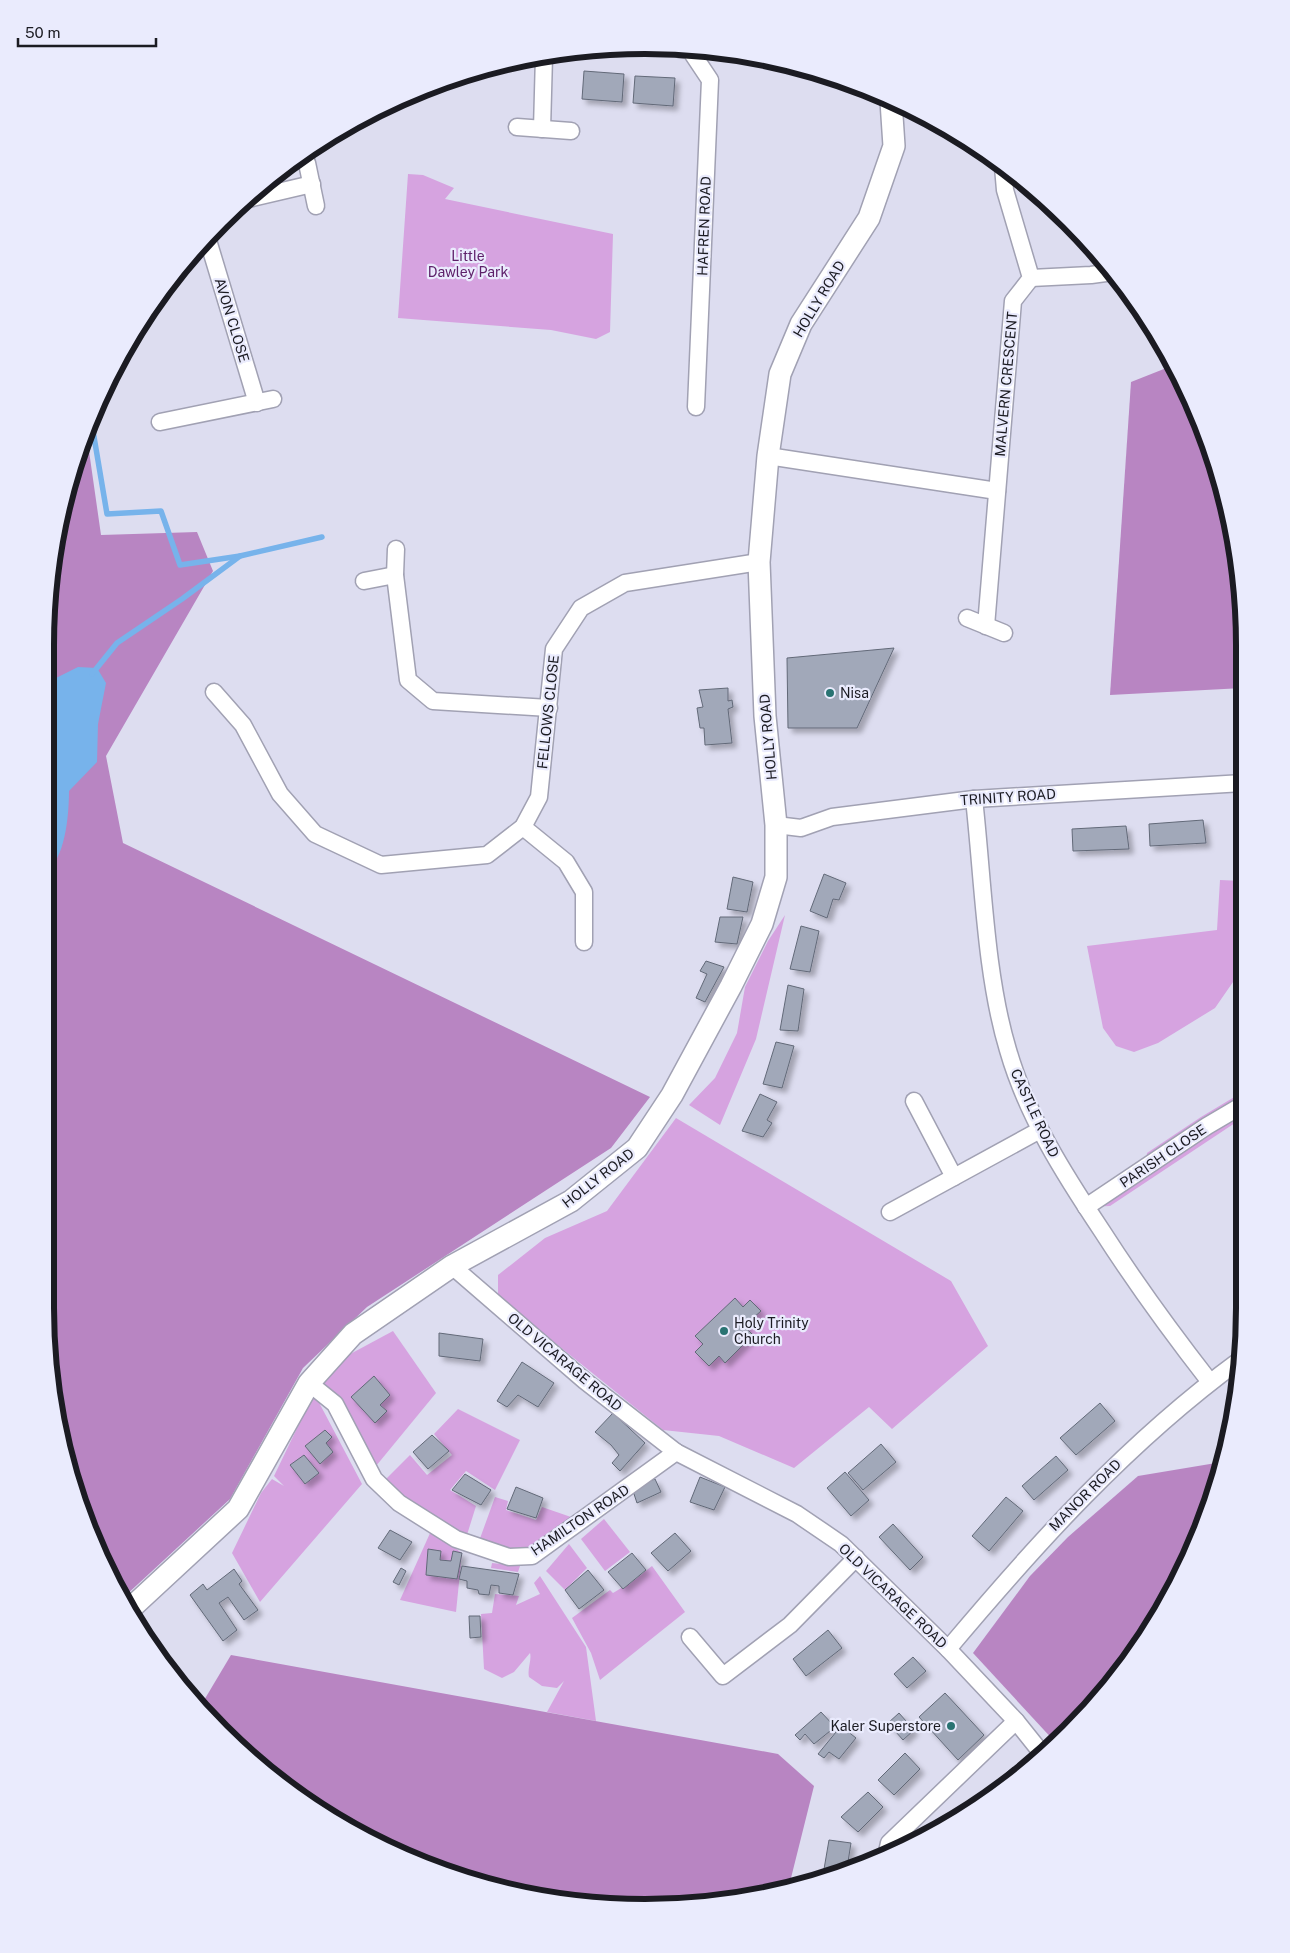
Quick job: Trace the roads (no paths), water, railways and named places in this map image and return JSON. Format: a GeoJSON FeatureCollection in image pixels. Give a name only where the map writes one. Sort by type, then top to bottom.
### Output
{"type":"FeatureCollection","features":[{"type":"Feature","properties":{"kind":"street","name":"HAFREN ROAD"},"geometry":{"type":"LineString","coordinates":[[689,56],[710,80],[696,407]]}},
{"type":"Feature","properties":{"kind":"street"},"geometry":{"type":"LineString","coordinates":[[542,129],[544,63]]}},
{"type":"Feature","properties":{"kind":"street","name":"HOLLY ROAD"},"geometry":{"type":"LineString","coordinates":[[452,1266],[571,1201],[637,1148],[672,1094],[731,986],[762,924],[776,877],[776,825],[765,716],[759,562],[768,456],[780,374],[801,324],[869,218],[894,146],[891,108]]}},
{"type":"Feature","properties":{"kind":"street"},"geometry":{"type":"LineString","coordinates":[[517,127],[571,131]]}},
{"type":"Feature","properties":{"kind":"street"},"geometry":{"type":"LineString","coordinates":[[307,163],[316,206]]}},
{"type":"Feature","properties":{"kind":"street"},"geometry":{"type":"LineString","coordinates":[[1004,175],[1005,190],[1031,278],[1105,273]]}},
{"type":"Feature","properties":{"kind":"street"},"geometry":{"type":"LineString","coordinates":[[260,196],[312,184]]}},
{"type":"Feature","properties":{"kind":"street","name":"AVON CLOSE"},"geometry":{"type":"LineString","coordinates":[[209,245],[257,402]]}},
{"type":"Feature","properties":{"kind":"street","name":"MALVERN CRESCENT"},"geometry":{"type":"LineString","coordinates":[[986,626],[1013,301],[1031,278]]}},
{"type":"Feature","properties":{"kind":"street"},"geometry":{"type":"LineString","coordinates":[[160,422],[273,399]]}},
{"type":"Feature","properties":{"kind":"street"},"geometry":{"type":"LineString","coordinates":[[768,456],[997,491]]}},
{"type":"Feature","properties":{"kind":"street"},"geometry":{"type":"LineString","coordinates":[[396,549],[395,575],[408,680],[433,701],[549,708]]}},
{"type":"Feature","properties":{"kind":"street","name":"FELLOWS CLOSE"},"geometry":{"type":"LineString","coordinates":[[214,692],[243,725],[280,794],[315,834],[381,865],[487,855],[523,827],[539,797],[554,649],[581,608],[625,583],[759,562]]}},
{"type":"Feature","properties":{"kind":"street"},"geometry":{"type":"LineString","coordinates":[[364,581],[395,575]]}},
{"type":"Feature","properties":{"kind":"street"},"geometry":{"type":"LineString","coordinates":[[967,618],[1004,633]]}},
{"type":"Feature","properties":{"kind":"street","name":"TRINITY ROAD"},"geometry":{"type":"LineString","coordinates":[[776,825],[801,828],[832,817],[974,799],[1236,783]]}},
{"type":"Feature","properties":{"kind":"street","name":"CASTLE ROAD"},"geometry":{"type":"LineString","coordinates":[[974,799],[991,959],[999,1012],[1007,1049],[1019,1084],[1040,1130],[1062,1171],[1157,1315],[1210,1382]]}},
{"type":"Feature","properties":{"kind":"street"},"geometry":{"type":"LineString","coordinates":[[523,827],[566,862],[584,892],[584,942]]}},
{"type":"Feature","properties":{"kind":"street"},"geometry":{"type":"LineString","coordinates":[[914,1102],[954,1177]]}},
{"type":"Feature","properties":{"kind":"street","name":"PARISH CLOSE"},"geometry":{"type":"LineString","coordinates":[[1086,1208],[1206,1126],[1236,1109]]}},
{"type":"Feature","properties":{"kind":"street"},"geometry":{"type":"LineString","coordinates":[[890,1212],[1040,1130]]}},
{"type":"Feature","properties":{"kind":"street"},"geometry":{"type":"LineString","coordinates":[[134,1605],[238,1509],[309,1383],[352,1334],[452,1266]]}},
{"type":"Feature","properties":{"kind":"street","name":"OLD VICARAGE ROAD"},"geometry":{"type":"LineString","coordinates":[[452,1266],[586,1381],[676,1452],[797,1514],[841,1544],[948,1649],[1016,1721],[1039,1749]]}},
{"type":"Feature","properties":{"kind":"street","name":"MANOR ROAD"},"geometry":{"type":"LineString","coordinates":[[948,1649],[1023,1559],[1078,1501],[1135,1445],[1233,1365]]}},
{"type":"Feature","properties":{"kind":"street","name":"HAMILTON ROAD"},"geometry":{"type":"LineString","coordinates":[[309,1383],[335,1404],[374,1479],[399,1503],[456,1539],[509,1556],[532,1556],[676,1452]]}},
{"type":"Feature","properties":{"kind":"street"},"geometry":{"type":"LineString","coordinates":[[690,1638],[723,1676],[790,1624],[856,1558]]}},
{"type":"Feature","properties":{"kind":"street"},"geometry":{"type":"LineString","coordinates":[[888,1846],[889,1843],[1016,1721]]}},
{"type":"Feature","properties":{"kind":"water"},"geometry":{"type":"Polygon","coordinates":[[[78,667],[97,668],[106,683],[98,724],[97,762],[69,791],[66,832],[60,853],[54,862],[54,679],[78,667]]]}},
{"type":"Feature","properties":{"kind":"waterway"},"geometry":{"type":"LineString","coordinates":[[93,433],[107,514],[161,511],[180,565],[240,556]]}},
{"type":"Feature","properties":{"kind":"waterway"},"geometry":{"type":"LineString","coordinates":[[92,674],[117,643],[182,599],[240,556],[322,537]]}},
{"type":"Feature","properties":{"kind":"place","name":"Nisa"},"geometry":{"type":"Point","coordinates":[830,693]}},
{"type":"Feature","properties":{"kind":"place","name":"Holy Trinity Church"},"geometry":{"type":"Point","coordinates":[724,1331]}},
{"type":"Feature","properties":{"kind":"place","name":"Kaler Superstore"},"geometry":{"type":"Point","coordinates":[951,1726]}},
{"type":"Feature","properties":{"kind":"park label","name":"Little Dawley Park"},"geometry":{"type":"Point","coordinates":[468,264]}}]}
